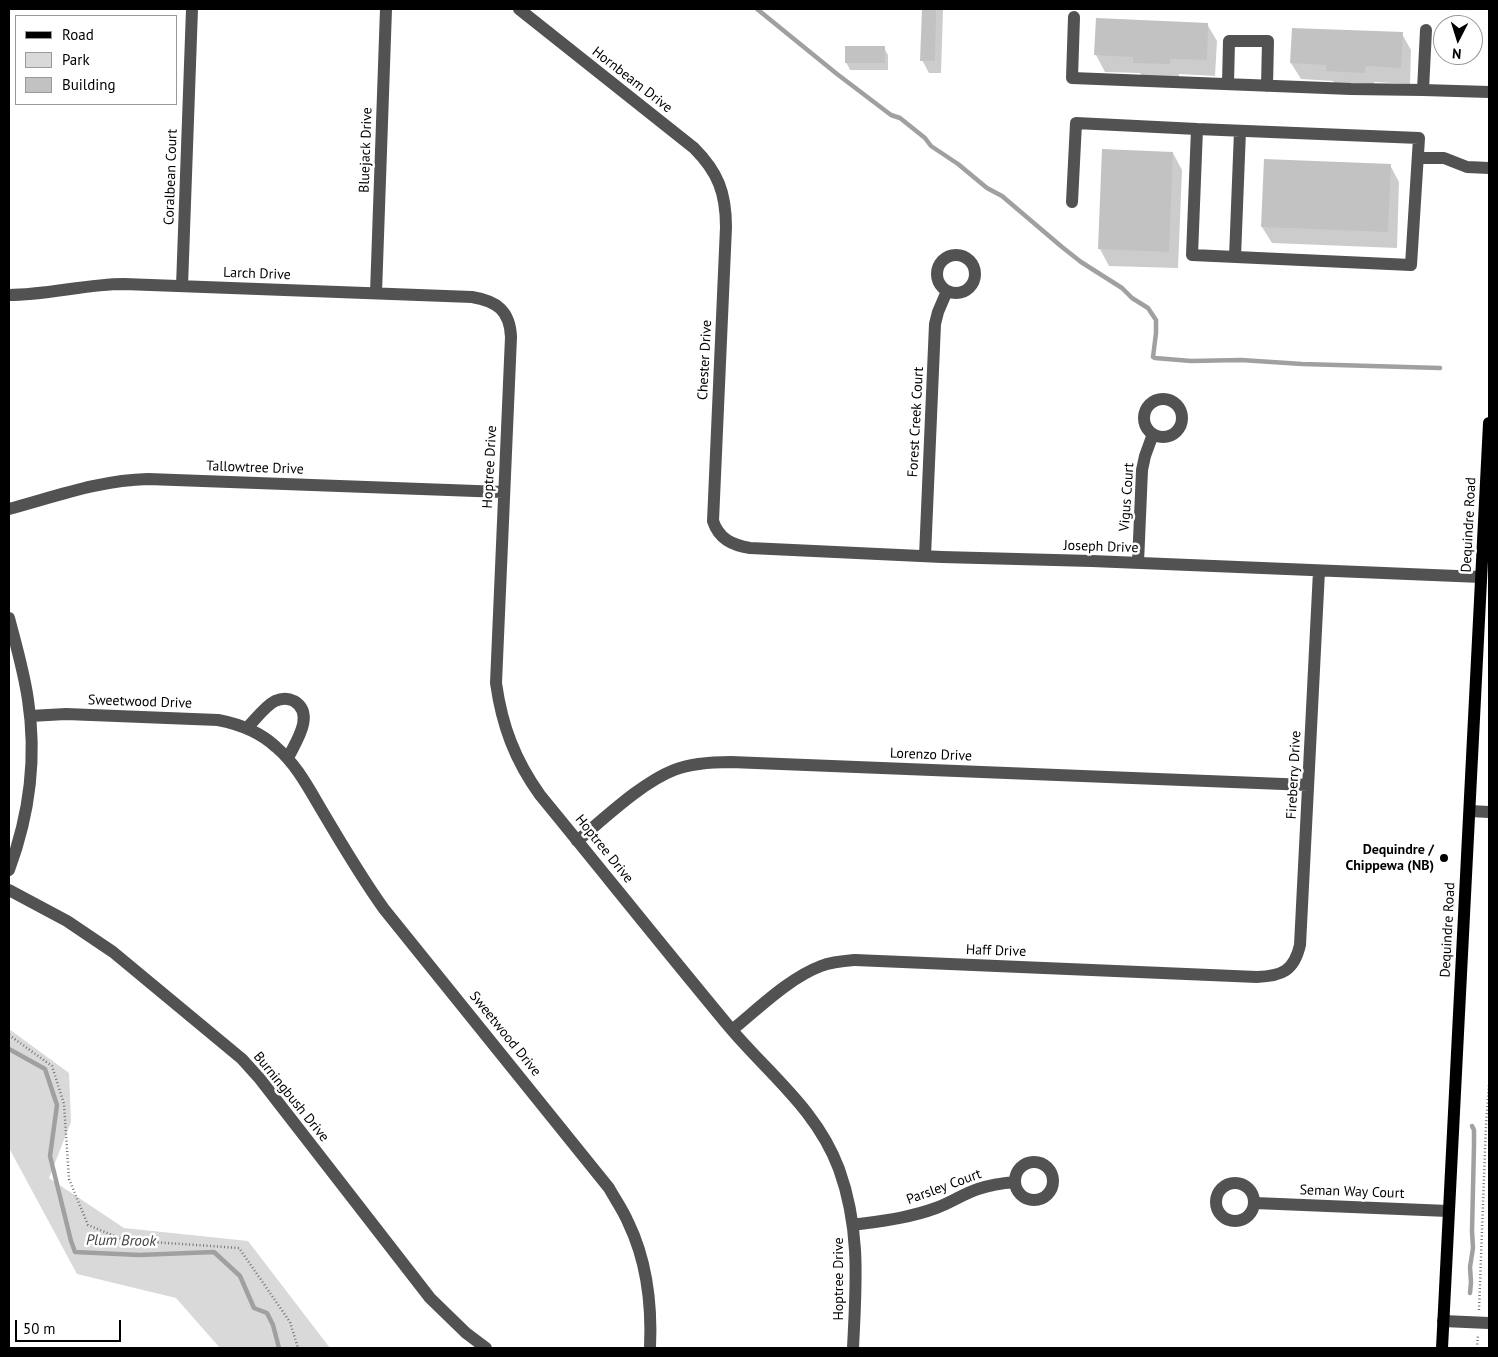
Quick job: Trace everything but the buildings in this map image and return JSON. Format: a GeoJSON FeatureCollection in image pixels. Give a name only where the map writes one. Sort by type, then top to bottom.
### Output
{"type":"FeatureCollection","features":[{"type":"Feature","properties":{"kind":"main road","name":"Dequindre Road"},"geometry":{"type":"LineString","coordinates":[[1442,1348],[1489,423]]}},
{"type":"Feature","properties":{"kind":"street","name":"Coralbean Court"},"geometry":{"type":"LineString","coordinates":[[182,286],[192,9]]}},
{"type":"Feature","properties":{"kind":"street","name":"Bluejack Drive"},"geometry":{"type":"LineString","coordinates":[[376,293],[386,9]]}},
{"type":"Feature","properties":{"kind":"street","name":"Hornbeam Drive"},"geometry":{"type":"LineString","coordinates":[[519,9],[694,148],[705,159],[719,182]]}},
{"type":"Feature","properties":{"kind":"street"},"geometry":{"type":"LineString","coordinates":[[1074,17],[1072,78],[1350,89],[1489,92]]}},
{"type":"Feature","properties":{"kind":"street"},"geometry":{"type":"LineString","coordinates":[[1423,90],[1426,30]]}},
{"type":"Feature","properties":{"kind":"street"},"geometry":{"type":"LineString","coordinates":[[1228,84],[1229,40],[1268,41],[1267,86]]}},
{"type":"Feature","properties":{"kind":"street"},"geometry":{"type":"LineString","coordinates":[[1072,202],[1076,123],[1419,138],[1410,266],[1192,255],[1197,129]]}},
{"type":"Feature","properties":{"kind":"street"},"geometry":{"type":"LineString","coordinates":[[1235,257],[1240,131]]}},
{"type":"Feature","properties":{"kind":"street"},"geometry":{"type":"LineString","coordinates":[[1418,158],[1444,158],[1467,167],[1489,168]]}},
{"type":"Feature","properties":{"kind":"street","name":"Chester Drive"},"geometry":{"type":"LineString","coordinates":[[719,182],[726,212],[726,227],[712,512],[716,530],[722,537]]}},
{"type":"Feature","properties":{"kind":"street","name":"Larch Drive"},"geometry":{"type":"LineString","coordinates":[[9,295],[109,284],[182,286],[472,297],[493,303],[502,310]]}},
{"type":"Feature","properties":{"kind":"street","name":"Forest Creek Court"},"geometry":{"type":"LineString","coordinates":[[924,556],[936,324],[938,312],[947,290]]}},
{"type":"Feature","properties":{"kind":"street","name":"Hoptree Drive"},"geometry":{"type":"LineString","coordinates":[[502,310],[508,318],[511,337],[496,683],[509,738],[517,759],[540,795],[732,1030],[802,1106],[828,1146],[846,1191],[853,1225],[856,1260],[853,1348]]}},
{"type":"Feature","properties":{"kind":"street","name":"Vigus Court"},"geometry":{"type":"LineString","coordinates":[[1138,563],[1142,470],[1153,434]]}},
{"type":"Feature","properties":{"kind":"street","name":"Tallowtree Drive"},"geometry":{"type":"LineString","coordinates":[[9,509],[128,479],[503,492]]}},
{"type":"Feature","properties":{"kind":"street","name":"Joseph Drive"},"geometry":{"type":"LineString","coordinates":[[722,537],[739,546],[750,548],[1481,577]]}},
{"type":"Feature","properties":{"kind":"street","name":"Fireberry Drive"},"geometry":{"type":"LineString","coordinates":[[1281,974],[1297,958],[1300,945],[1319,571]]}},
{"type":"Feature","properties":{"kind":"street"},"geometry":{"type":"LineString","coordinates":[[9,618],[20,660],[30,716],[32,753],[29,792],[21,833],[9,870]]}},
{"type":"Feature","properties":{"kind":"street"},"geometry":{"type":"LineString","coordinates":[[247,728],[274,702],[283,698],[299,704],[304,721],[288,758]]}},
{"type":"Feature","properties":{"kind":"street","name":"Sweetwood Drive"},"geometry":{"type":"LineString","coordinates":[[30,716],[66,714],[218,720],[247,728],[275,746],[288,758],[384,909],[609,1188],[628,1222],[641,1256],[649,1295],[650,1348]]}},
{"type":"Feature","properties":{"kind":"street","name":"Lorenzo Drive"},"geometry":{"type":"LineString","coordinates":[[577,841],[658,777],[675,769],[708,762],[1308,784]]}},
{"type":"Feature","properties":{"kind":"street"},"geometry":{"type":"LineString","coordinates":[[1470,811],[1489,812]]}},
{"type":"Feature","properties":{"kind":"street","name":"Burningbush Drive"},"geometry":{"type":"LineString","coordinates":[[9,890],[67,921],[112,952],[242,1059],[260,1079],[430,1298],[466,1333],[486,1348]]}},
{"type":"Feature","properties":{"kind":"street","name":"Haff Drive"},"geometry":{"type":"LineString","coordinates":[[732,1030],[808,971],[822,965],[855,960],[1257,977],[1281,974]]}},
{"type":"Feature","properties":{"kind":"street","name":"Parsley Court"},"geometry":{"type":"LineString","coordinates":[[853,1225],[917,1215],[937,1208],[977,1189],[990,1185],[1015,1182]]}},
{"type":"Feature","properties":{"kind":"street","name":"Seman Way Court"},"geometry":{"type":"LineString","coordinates":[[1255,1203],[1448,1211]]}},
{"type":"Feature","properties":{"kind":"street"},"geometry":{"type":"LineString","coordinates":[[1443,1321],[1489,1323]]}},
{"type":"Feature","properties":{"kind":"path"},"geometry":{"type":"LineString","coordinates":[[9,1035],[52,1066],[64,1104],[70,1179],[88,1225],[124,1240],[239,1248],[290,1322],[298,1348]]}},
{"type":"Feature","properties":{"kind":"path"},"geometry":{"type":"LineString","coordinates":[[1479,1312],[1489,1084]]}},
{"type":"Feature","properties":{"kind":"path"},"geometry":{"type":"LineString","coordinates":[[1477,1348],[1478,1334]]}},
{"type":"Feature","properties":{"kind":"green space"},"geometry":{"type":"Polygon","coordinates":[[[9,1029],[69,1073],[71,1122],[49,1178],[124,1228],[248,1241],[330,1348],[220,1348],[176,1298],[77,1274],[9,1148],[9,1029]]]}},
{"type":"Feature","properties":{"kind":"waterway"},"geometry":{"type":"LineString","coordinates":[[757,9],[837,74],[891,115],[900,118],[925,138],[931,146],[958,164],[987,188],[1002,196],[1081,262],[1122,288],[1132,298],[1148,308],[1156,320],[1153,357],[1191,361],[1241,360],[1302,364],[1440,368]]}},
{"type":"Feature","properties":{"kind":"waterway","name":"Plum Brook"},"geometry":{"type":"LineString","coordinates":[[9,1049],[45,1069],[57,1105],[50,1156],[75,1252],[139,1255],[214,1252],[240,1276],[254,1308],[267,1313],[273,1325],[279,1348]]}},
{"type":"Feature","properties":{"kind":"waterway"},"geometry":{"type":"LineString","coordinates":[[1470,1293],[1470,1267],[1473,1248],[1474,1130],[1472,1126]]}},
{"type":"Feature","properties":{"kind":"place","name":"Dequindre / Chippewa (NB)"},"geometry":{"type":"Point","coordinates":[1444,858]}}]}
